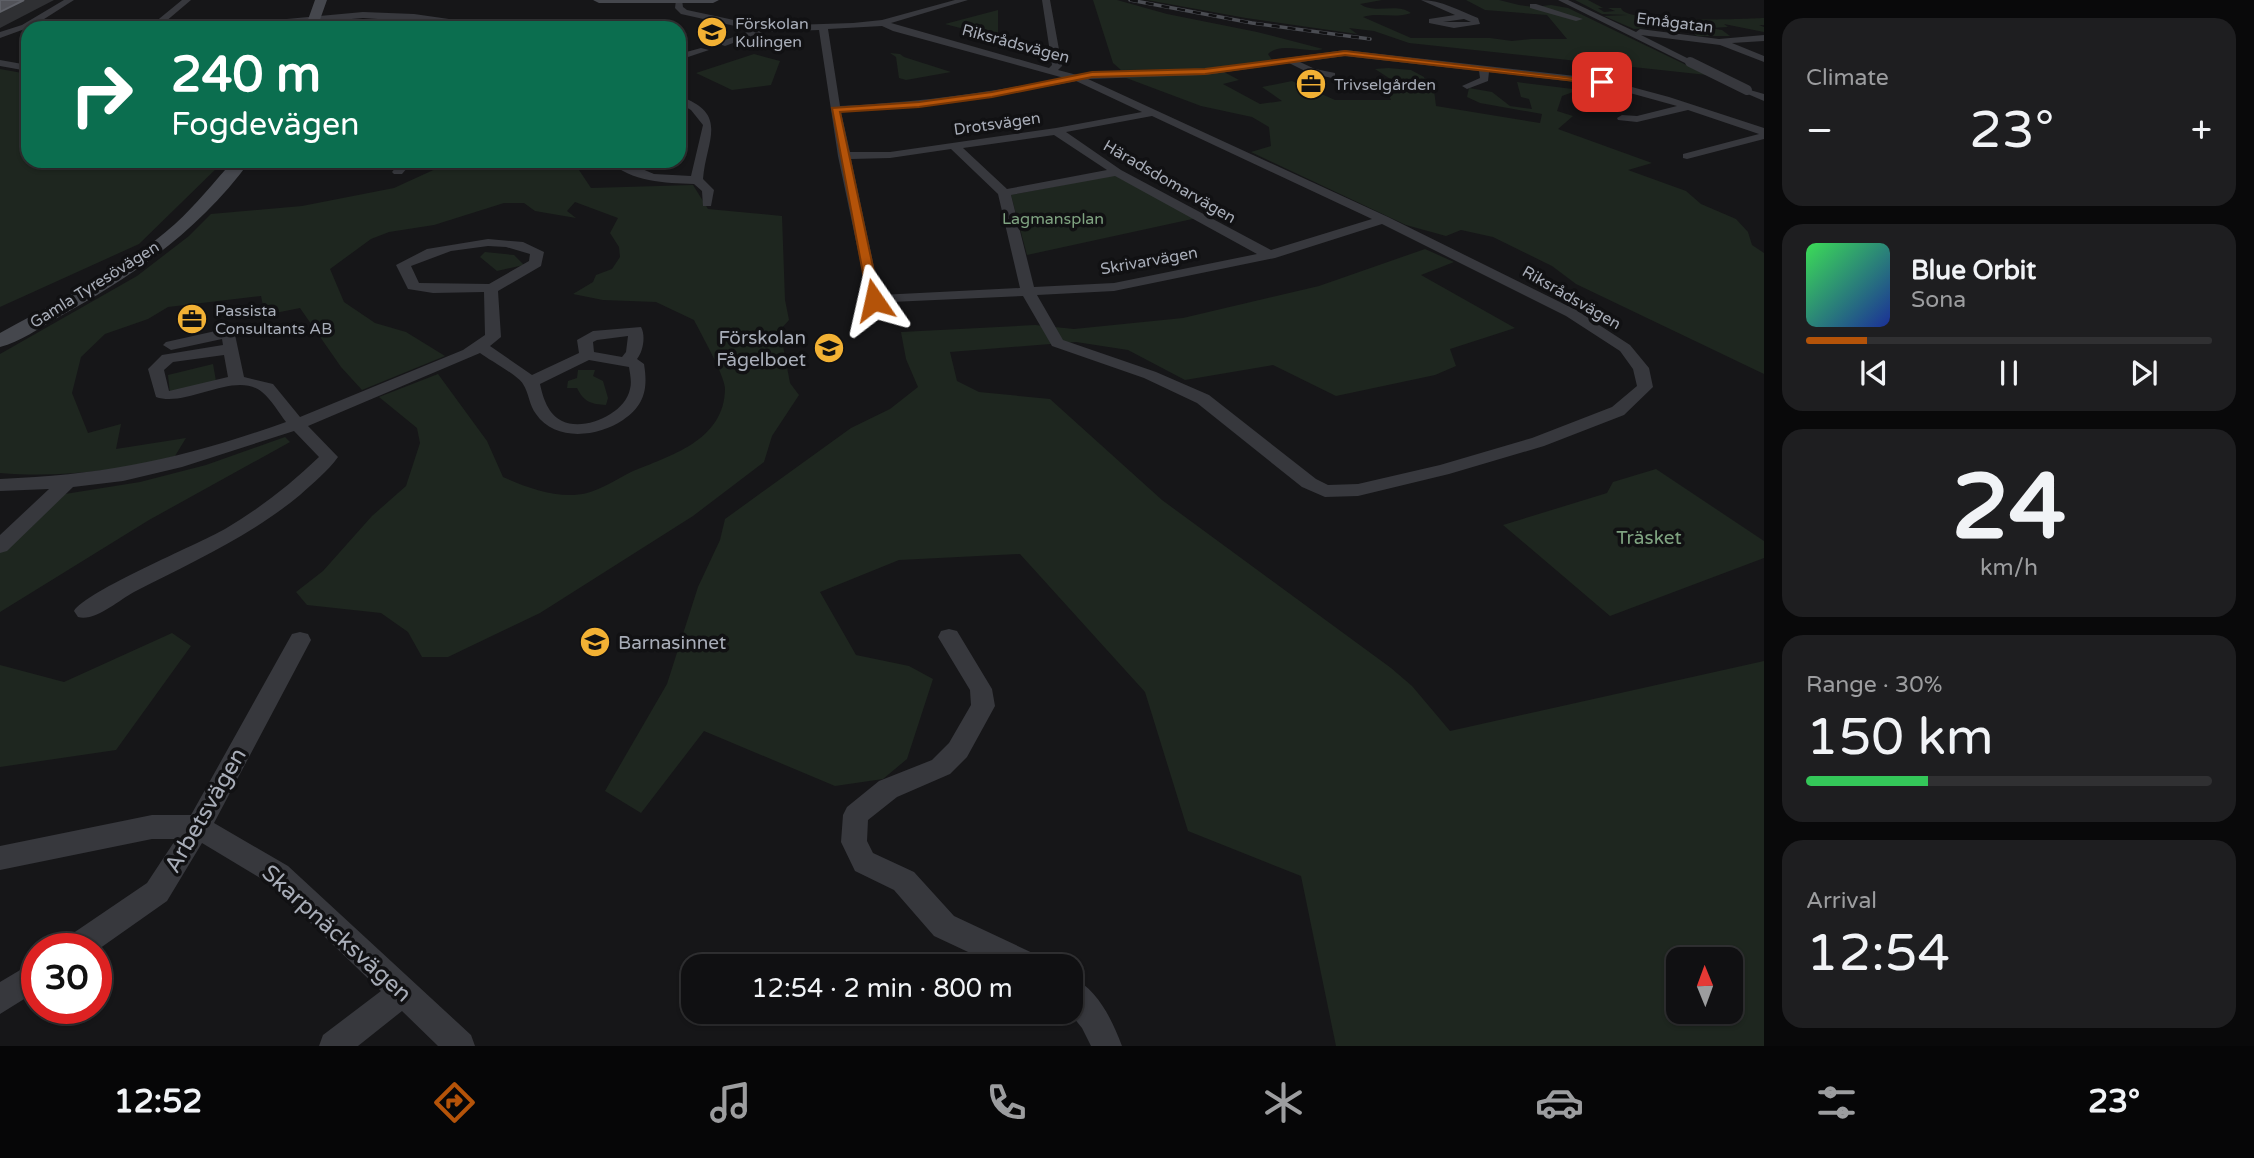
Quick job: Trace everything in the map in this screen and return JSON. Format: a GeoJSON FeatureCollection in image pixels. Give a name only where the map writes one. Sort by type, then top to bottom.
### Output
{"type":"FeatureCollection","features":[{"type":"Feature","properties":{"kind":"street"},"geometry":{"type":"LineString","coordinates":[[35,21],[70,0]]}},
{"type":"Feature","properties":{"kind":"street"},"geometry":{"type":"LineString","coordinates":[[160,21],[187,0]]}},
{"type":"Feature","properties":{"kind":"street"},"geometry":{"type":"LineString","coordinates":[[313,21],[321,0]]}},
{"type":"Feature","properties":{"kind":"street"},"geometry":{"type":"LineString","coordinates":[[599,0],[713,0]]}},
{"type":"Feature","properties":{"kind":"street"},"geometry":{"type":"LineString","coordinates":[[679,1],[679,8],[684,12],[762,29],[883,23],[964,0]]}},
{"type":"Feature","properties":{"kind":"street"},"geometry":{"type":"LineString","coordinates":[[1046,0],[1057,65],[1052,71]]}},
{"type":"Feature","properties":{"kind":"street"},"geometry":{"type":"LineString","coordinates":[[1425,0],[1466,16]]}},
{"type":"Feature","properties":{"kind":"street"},"geometry":{"type":"LineString","coordinates":[[1562,0],[1764,98]]}},
{"type":"Feature","properties":{"kind":"street"},"geometry":{"type":"LineString","coordinates":[[1533,6],[1605,28],[1624,29]]}},
{"type":"Feature","properties":{"kind":"street"},"geometry":{"type":"LineString","coordinates":[[336,21],[383,15],[441,21]]}},
{"type":"Feature","properties":{"kind":"street","name":"Riksrådsvägen"},"geometry":{"type":"LineString","coordinates":[[883,23],[896,29],[1078,78],[1383,220],[1571,313],[1625,348],[1642,368],[1645,387],[1618,411],[1538,442],[1358,490],[1325,491],[1309,482],[1203,399],[1150,375],[1057,343],[1028,292]]}},
{"type":"Feature","properties":{"kind":"street"},"geometry":{"type":"LineString","coordinates":[[0,35],[21,27]]}},
{"type":"Feature","properties":{"kind":"street"},"geometry":{"type":"LineString","coordinates":[[823,28],[844,156]]}},
{"type":"Feature","properties":{"kind":"street"},"geometry":{"type":"LineString","coordinates":[[724,43],[762,29]]}},
{"type":"Feature","properties":{"kind":"street","name":"Emågatan"},"geometry":{"type":"LineString","coordinates":[[1624,29],[1719,41],[1764,38]]}},
{"type":"Feature","properties":{"kind":"street"},"geometry":{"type":"LineString","coordinates":[[1719,41],[1764,59]]}},
{"type":"Feature","properties":{"kind":"street"},"geometry":{"type":"LineString","coordinates":[[686,55],[704,50]]}},
{"type":"Feature","properties":{"kind":"street"},"geometry":{"type":"LineString","coordinates":[[835,109],[919,105],[1105,74],[1205,72],[1345,53],[1602,82],[1687,107],[1764,134]]}},
{"type":"Feature","properties":{"kind":"street"},"geometry":{"type":"LineString","coordinates":[[1291,61],[1312,71],[1332,75]]}},
{"type":"Feature","properties":{"kind":"street"},"geometry":{"type":"LineString","coordinates":[[0,63],[21,67]]}},
{"type":"Feature","properties":{"kind":"street"},"geometry":{"type":"LineString","coordinates":[[1467,86],[1485,79],[1484,68]]}},
{"type":"Feature","properties":{"kind":"street"},"geometry":{"type":"LineString","coordinates":[[686,103],[702,112],[708,122],[696,180]]}},
{"type":"Feature","properties":{"kind":"street"},"geometry":{"type":"LineString","coordinates":[[1622,118],[1647,117],[1687,107]]}},
{"type":"Feature","properties":{"kind":"street","name":"Drotsvägen"},"geometry":{"type":"LineString","coordinates":[[844,156],[890,155],[1056,131],[1152,113]]}},
{"type":"Feature","properties":{"kind":"street","name":"Häradsdomarvägen"},"geometry":{"type":"LineString","coordinates":[[1056,131],[1117,172],[1270,255]]}},
{"type":"Feature","properties":{"kind":"street"},"geometry":{"type":"LineString","coordinates":[[1687,156],[1764,134]]}},
{"type":"Feature","properties":{"kind":"street"},"geometry":{"type":"LineString","coordinates":[[953,145],[1004,193],[1028,292]]}},
{"type":"Feature","properties":{"kind":"street","name":"Skrivarvägen"},"geometry":{"type":"LineString","coordinates":[[844,156],[874,300],[1114,287],[1270,255],[1383,220]]}},
{"type":"Feature","properties":{"kind":"street","name":"Gamla Tyresövägen"},"geometry":{"type":"LineString","coordinates":[[0,341],[132,265],[181,227],[236,168]]}},
{"type":"Feature","properties":{"kind":"street"},"geometry":{"type":"LineString","coordinates":[[398,172],[401,168]]}},
{"type":"Feature","properties":{"kind":"street"},"geometry":{"type":"LineString","coordinates":[[626,168],[650,179],[696,180],[709,190],[707,203]]}},
{"type":"Feature","properties":{"kind":"street"},"geometry":{"type":"LineString","coordinates":[[1004,193],[1117,172]]}},
{"type":"Feature","properties":{"kind":"street"},"geometry":{"type":"LineString","coordinates":[[486,241],[530,248],[537,252],[536,263],[491,289],[463,286],[430,291],[413,286],[403,265],[414,258],[486,241]]}},
{"type":"Feature","properties":{"kind":"street"},"geometry":{"type":"LineString","coordinates":[[0,485],[101,480],[202,458],[298,424],[469,353],[493,337],[491,289]]}},
{"type":"Feature","properties":{"kind":"street"},"geometry":{"type":"LineString","coordinates":[[586,355],[585,340],[593,336],[636,330],[634,354],[626,362]]}},
{"type":"Feature","properties":{"kind":"street"},"geometry":{"type":"LineString","coordinates":[[480,346],[531,382],[533,398],[555,424],[575,429],[608,423],[632,404],[639,390],[636,364],[586,355],[531,382]]}},
{"type":"Feature","properties":{"kind":"street"},"geometry":{"type":"LineString","coordinates":[[85,611],[109,595],[234,532],[271,509],[330,457],[267,387],[237,380],[168,396],[162,394],[156,369],[164,348],[231,349],[237,380]]}},
{"type":"Feature","properties":{"kind":"street"},"geometry":{"type":"LineString","coordinates":[[0,546],[67,483]]}},
{"type":"Feature","properties":{"kind":"street"},"geometry":{"type":"LineString","coordinates":[[949,637],[981,688],[983,706],[958,750],[941,767],[888,789],[856,815],[855,842],[864,862],[904,881],[944,926],[1004,954]]}},
{"type":"Feature","properties":{"kind":"street","name":"Arbetsvägen"},"geometry":{"type":"LineString","coordinates":[[98,933],[158,892],[198,827],[300,640]]}},
{"type":"Feature","properties":{"kind":"street"},"geometry":{"type":"LineString","coordinates":[[0,858],[152,827],[198,827]]}},
{"type":"Feature","properties":{"kind":"street","name":"Skarpnäcksvägen"},"geometry":{"type":"LineString","coordinates":[[198,827],[279,874],[460,1046]]}},
{"type":"Feature","properties":{"kind":"street"},"geometry":{"type":"LineString","coordinates":[[0,999],[21,985]]}},
{"type":"Feature","properties":{"kind":"street"},"geometry":{"type":"LineString","coordinates":[[334,1046],[403,992]]}},
{"type":"Feature","properties":{"kind":"street"},"geometry":{"type":"LineString","coordinates":[[1083,1006],[1093,1017],[1107,1046]]}},
{"type":"Feature","properties":{"kind":"green space"},"geometry":{"type":"Polygon","coordinates":[[[1093,0],[1117,0],[1323,49],[1280,48],[1268,54],[1272,60],[1204,69],[1121,70],[1113,63],[1093,0]]]}},
{"type":"Feature","properties":{"kind":"green space"},"geometry":{"type":"Polygon","coordinates":[[[1147,0],[1382,0],[1360,4],[1373,8],[1399,8],[1411,13],[1363,17],[1411,38],[1490,38],[1512,41],[1567,39],[1547,15],[1485,10],[1466,0],[1499,0],[1534,7],[1551,5],[1568,8],[1707,75],[1409,43],[1374,31],[1349,28],[1357,34],[1147,0]]]}},
{"type":"Feature","properties":{"kind":"green space"},"geometry":{"type":"Polygon","coordinates":[[[1575,0],[1588,0],[1603,8],[1598,8],[1604,12],[1615,11],[1608,8],[1621,8],[1627,13],[1662,18],[1764,18],[1764,25],[1759,25],[1764,27],[1764,32],[1724,24],[1728,27],[1710,28],[1722,30],[1730,36],[1697,36],[1688,29],[1713,31],[1696,25],[1640,20],[1646,28],[1634,29],[1604,16],[1628,15],[1602,14],[1575,0]]]}},
{"type":"Feature","properties":{"kind":"green space"},"geometry":{"type":"Polygon","coordinates":[[[998,10],[998,38],[945,24],[998,10]]]}},
{"type":"Feature","properties":{"kind":"green space"},"geometry":{"type":"Polygon","coordinates":[[[890,53],[951,72],[906,80],[899,78],[896,57],[890,53]]]}},
{"type":"Feature","properties":{"kind":"green space"},"geometry":{"type":"Polygon","coordinates":[[[754,54],[780,61],[771,85],[732,90],[696,73],[754,54]]]}},
{"type":"Feature","properties":{"kind":"green space"},"geometry":{"type":"Polygon","coordinates":[[[0,69],[21,73],[21,168],[217,168],[139,244],[0,307],[0,69]]]}},
{"type":"Feature","properties":{"kind":"green space"},"geometry":{"type":"Polygon","coordinates":[[[1375,69],[1411,70],[1424,77],[1427,87],[1434,90],[1436,106],[1540,123],[1542,114],[1480,103],[1467,97],[1469,88],[1492,92],[1510,106],[1532,109],[1529,99],[1521,97],[1517,82],[1589,91],[1562,96],[1557,111],[1573,116],[1558,129],[1652,163],[1628,170],[1686,191],[1701,204],[1736,219],[1748,232],[1752,245],[1764,253],[1764,374],[1576,284],[1552,266],[1493,237],[1461,230],[1446,236],[1406,225],[1251,152],[1271,146],[1269,127],[1252,117],[1201,106],[1121,76],[1224,72],[1239,80],[1223,84],[1260,104],[1282,101],[1262,87],[1292,81],[1335,100],[1391,100],[1388,93],[1401,86],[1375,69]]]}},
{"type":"Feature","properties":{"kind":"green space"},"geometry":{"type":"Polygon","coordinates":[[[438,168],[578,168],[591,188],[693,185],[708,209],[782,216],[785,300],[789,320],[780,330],[790,383],[799,395],[772,436],[764,462],[693,516],[540,613],[448,657],[422,657],[408,632],[381,613],[307,605],[296,592],[323,571],[372,516],[406,486],[420,443],[417,428],[379,397],[438,374],[487,441],[503,477],[533,489],[566,495],[593,491],[677,452],[705,434],[716,421],[723,406],[724,382],[694,320],[656,302],[603,300],[573,294],[593,282],[596,275],[612,269],[620,257],[619,247],[610,233],[618,218],[575,202],[567,211],[576,218],[535,211],[524,203],[504,203],[434,225],[389,232],[371,239],[330,269],[344,302],[375,323],[406,332],[445,356],[362,390],[341,367],[300,308],[265,315],[261,296],[168,307],[148,319],[105,334],[81,357],[72,393],[88,433],[121,424],[116,449],[186,438],[175,456],[88,472],[44,475],[0,473],[0,354],[137,276],[189,236],[211,214],[302,206],[394,188],[438,168]]]}},
{"type":"Feature","properties":{"kind":"green space","name":"Lagmansplan"},"geometry":{"type":"Polygon","coordinates":[[[1114,175],[1197,218],[1027,255],[1011,195],[1114,175]]]}},
{"type":"Feature","properties":{"kind":"green space"},"geometry":{"type":"Polygon","coordinates":[[[1425,249],[1454,262],[1421,275],[1515,328],[1450,349],[1456,366],[1435,375],[1336,396],[1273,365],[1185,380],[1128,350],[1076,342],[950,352],[957,381],[979,392],[1050,399],[1162,500],[1391,668],[1412,686],[1450,731],[1764,661],[1764,1046],[1336,1046],[1301,876],[1188,831],[1145,692],[1020,554],[899,560],[820,592],[856,655],[909,666],[933,679],[907,759],[883,779],[835,786],[704,731],[641,813],[605,791],[667,684],[698,587],[720,540],[725,519],[851,428],[890,409],[918,387],[906,359],[901,332],[1035,325],[1074,329],[1183,318],[1319,286],[1425,249]]]}},
{"type":"Feature","properties":{"kind":"green space"},"geometry":{"type":"Polygon","coordinates":[[[485,252],[514,255],[524,265],[497,271],[480,257],[485,252]]]}},
{"type":"Feature","properties":{"kind":"green space"},"geometry":{"type":"Polygon","coordinates":[[[213,364],[216,381],[170,394],[168,375],[213,364]]]}},
{"type":"Feature","properties":{"kind":"green space"},"geometry":{"type":"Polygon","coordinates":[[[578,370],[595,370],[593,376],[603,381],[608,398],[606,405],[588,401],[577,388],[567,388],[568,381],[577,378],[578,370]]]}},
{"type":"Feature","properties":{"kind":"green space"},"geometry":{"type":"Polygon","coordinates":[[[285,437],[290,442],[149,520],[0,612],[0,552],[65,494],[140,482],[206,465],[285,437]]]}},
{"type":"Feature","properties":{"kind":"green space","name":"Träsket"},"geometry":{"type":"Polygon","coordinates":[[[1656,469],[1764,541],[1764,558],[1610,616],[1503,525],[1607,493],[1613,482],[1656,469]]]}},
{"type":"Feature","properties":{"kind":"green space"},"geometry":{"type":"Polygon","coordinates":[[[172,633],[191,646],[116,750],[0,767],[0,665],[64,682],[172,633]]]}},
{"type":"Feature","properties":{"kind":"building"},"geometry":{"type":"Polygon","coordinates":[[[0,0],[24,0],[0,12],[0,0]]]}},
{"type":"Feature","properties":{"kind":"railway"},"geometry":{"type":"LineString","coordinates":[[1130,0],[1252,23],[1370,39]]}},
{"type":"Feature","properties":{"kind":"place","name":"Förskolan Kulingen"},"geometry":{"type":"Point","coordinates":[712,32]}},
{"type":"Feature","properties":{"kind":"place","name":"Trivselgården"},"geometry":{"type":"Point","coordinates":[1311,84]}},
{"type":"Feature","properties":{"kind":"place","name":"Passista Consultants AB"},"geometry":{"type":"Point","coordinates":[192,319]}},
{"type":"Feature","properties":{"kind":"place","name":"Förskolan Fågelboet"},"geometry":{"type":"Point","coordinates":[829,348]}},
{"type":"Feature","properties":{"kind":"place","name":"Barnasinnet"},"geometry":{"type":"Point","coordinates":[595,642]}},
{"type":"Feature","properties":{"kind":"route"},"geometry":{"type":"LineString","coordinates":[[874,300],[835,109],[919,105],[1092,75],[1205,72],[1345,53],[1602,82]]}}]}
